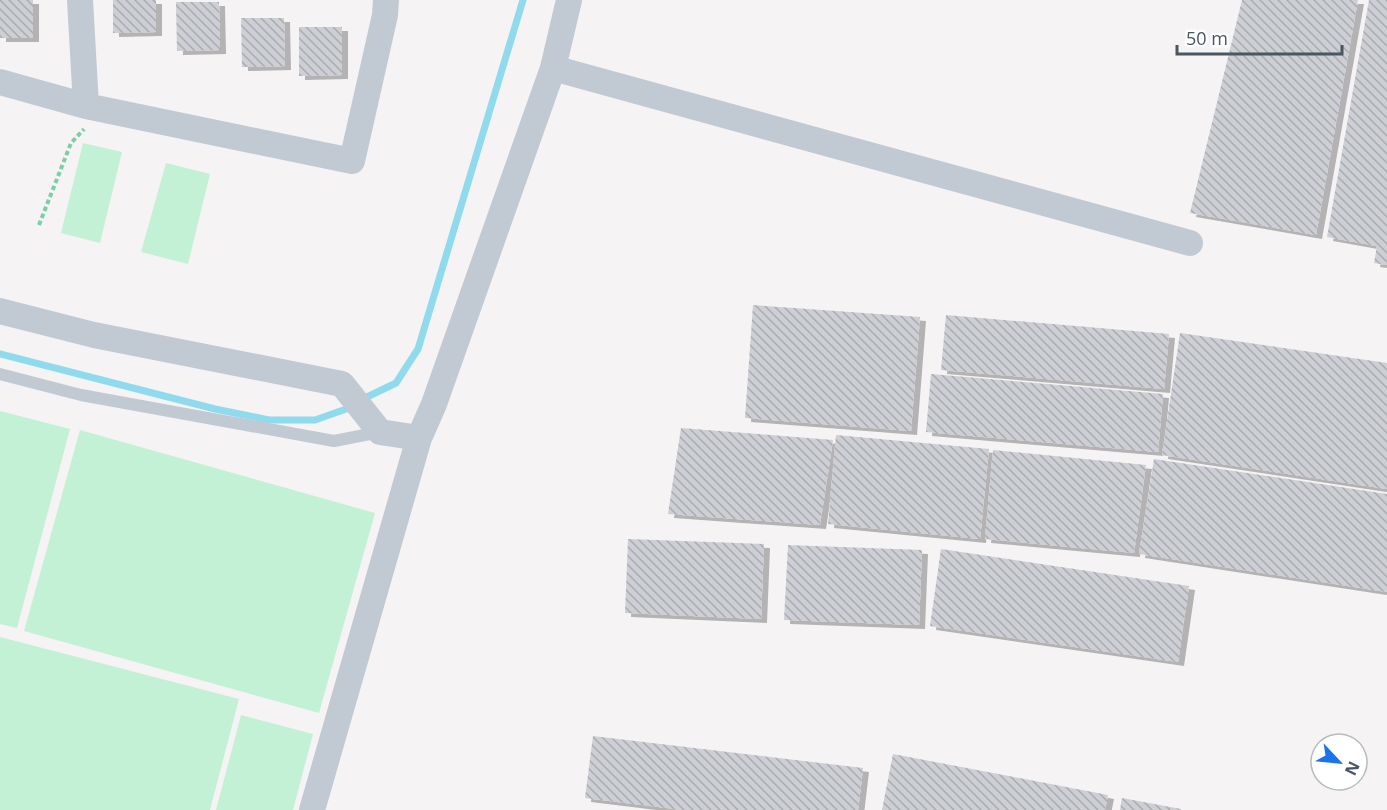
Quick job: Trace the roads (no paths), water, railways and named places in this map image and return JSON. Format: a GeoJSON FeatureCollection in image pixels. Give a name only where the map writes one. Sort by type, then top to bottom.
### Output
{"type":"FeatureCollection","features":[{"type":"Feature","properties":{"kind":"street"},"geometry":{"type":"LineString","coordinates":[[80,0],[94,108]]}},
{"type":"Feature","properties":{"kind":"street"},"geometry":{"type":"LineString","coordinates":[[0,82],[94,108],[352,161],[385,15],[386,0]]}},
{"type":"Feature","properties":{"kind":"street"},"geometry":{"type":"LineString","coordinates":[[312,810],[419,438],[434,404],[553,68],[569,0]]}},
{"type":"Feature","properties":{"kind":"street"},"geometry":{"type":"LineString","coordinates":[[553,68],[1190,243]]}},
{"type":"Feature","properties":{"kind":"street"},"geometry":{"type":"LineString","coordinates":[[0,311],[94,335],[342,384],[380,432],[419,438]]}},
{"type":"Feature","properties":{"kind":"lane"},"geometry":{"type":"LineString","coordinates":[[0,374],[81,395],[334,441],[380,432]]}},
{"type":"Feature","properties":{"kind":"waterway"},"geometry":{"type":"LineString","coordinates":[[367,397],[396,383],[418,349],[523,0]]}},
{"type":"Feature","properties":{"kind":"waterway"},"geometry":{"type":"LineString","coordinates":[[0,354],[215,409],[269,420],[315,420],[349,408]]}}]}
